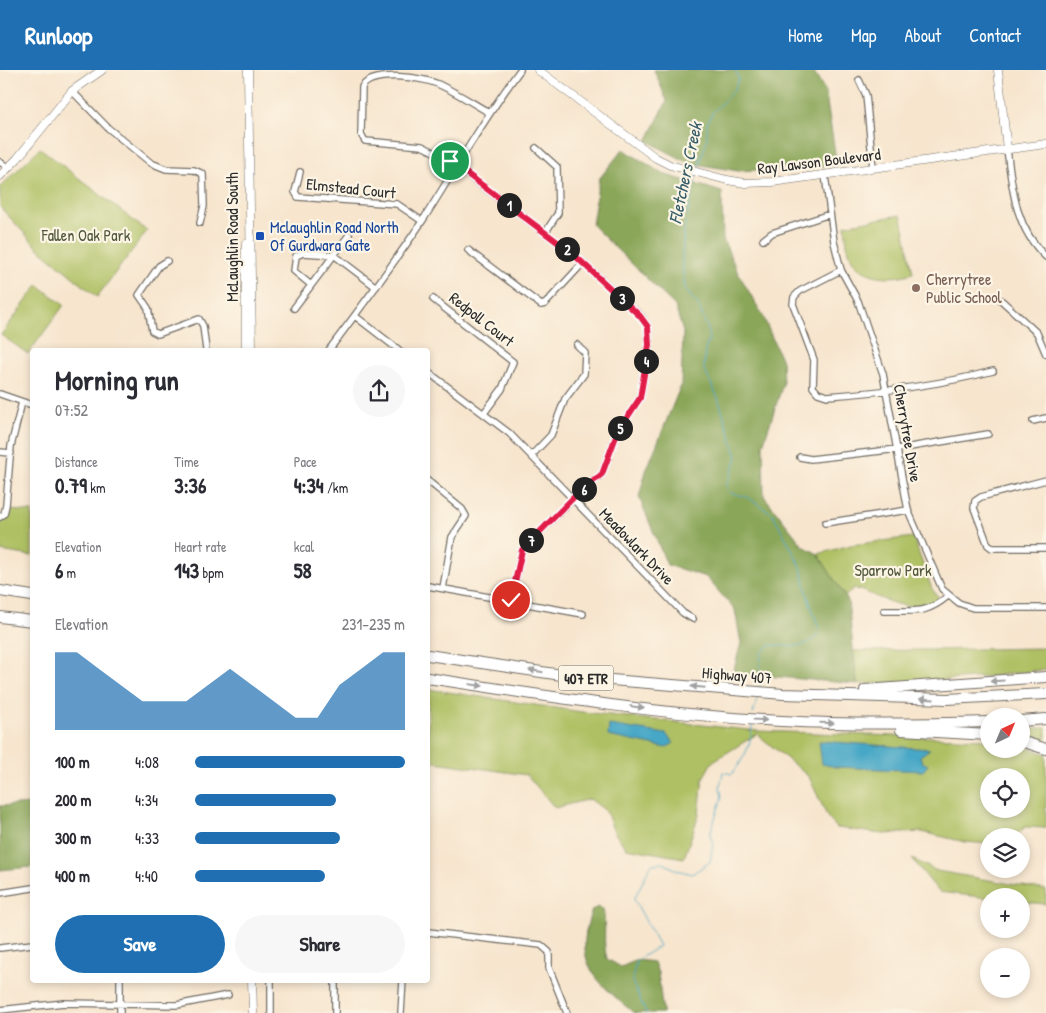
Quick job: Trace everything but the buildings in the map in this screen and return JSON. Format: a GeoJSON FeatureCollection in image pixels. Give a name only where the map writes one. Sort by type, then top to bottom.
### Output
{"type":"FeatureCollection","features":[{"type":"Feature","properties":{"kind":"highway"},"geometry":{"type":"LineString","coordinates":[[0,591],[30,596]]}},
{"type":"Feature","properties":{"kind":"highway"},"geometry":{"type":"LineString","coordinates":[[0,617],[30,621]]}},
{"type":"Feature","properties":{"kind":"highway"},"geometry":{"type":"LineString","coordinates":[[0,622],[30,621]]}},
{"type":"Feature","properties":{"kind":"highway","name":"Highway 407"},"geometry":{"type":"LineString","coordinates":[[430,655],[575,677],[783,694],[947,700],[1046,694]]}},
{"type":"Feature","properties":{"kind":"highway"},"geometry":{"type":"LineString","coordinates":[[845,695],[860,691],[1046,677]]}},
{"type":"Feature","properties":{"kind":"highway","name":"407 ETR"},"geometry":{"type":"LineString","coordinates":[[430,678],[640,708],[740,718],[876,725],[980,722]]}},
{"type":"Feature","properties":{"kind":"highway"},"geometry":{"type":"LineString","coordinates":[[1030,720],[1046,719]]}},
{"type":"Feature","properties":{"kind":"highway"},"geometry":{"type":"LineString","coordinates":[[876,725],[888,730],[980,735]]}},
{"type":"Feature","properties":{"kind":"highway"},"geometry":{"type":"LineString","coordinates":[[1030,744],[1046,750]]}},
{"type":"Feature","properties":{"kind":"street"},"geometry":{"type":"LineString","coordinates":[[0,176],[9,168],[72,91],[102,70]]}},
{"type":"Feature","properties":{"kind":"street","name":"McLaughlin Road South"},"geometry":{"type":"LineString","coordinates":[[248,70],[252,348]]}},
{"type":"Feature","properties":{"kind":"street"},"geometry":{"type":"LineString","coordinates":[[331,348],[422,221],[490,113],[520,70]]}},
{"type":"Feature","properties":{"kind":"street","name":"Ray Lawson Boulevard"},"geometry":{"type":"LineString","coordinates":[[538,70],[656,158],[708,176],[753,183],[825,175],[1046,144]]}},
{"type":"Feature","properties":{"kind":"street"},"geometry":{"type":"LineString","coordinates":[[998,70],[1013,194],[1019,217],[1033,242],[1046,257]]}},
{"type":"Feature","properties":{"kind":"street"},"geometry":{"type":"LineString","coordinates":[[490,113],[440,84],[401,76],[371,79],[362,87],[362,134],[365,141],[422,146],[457,166],[584,263],[640,316],[648,327],[649,345],[640,398],[618,431],[602,474],[573,498],[522,550],[511,600]]}},
{"type":"Feature","properties":{"kind":"street"},"geometry":{"type":"LineString","coordinates":[[859,80],[866,95],[873,168]]}},
{"type":"Feature","properties":{"kind":"street"},"geometry":{"type":"LineString","coordinates":[[72,91],[108,128],[151,163],[166,170],[194,170],[203,174],[204,206],[200,223]]}},
{"type":"Feature","properties":{"kind":"street","name":"McLaughlin Road South"},"geometry":{"type":"LineString","coordinates":[[246,348],[246,132],[248,125]]}},
{"type":"Feature","properties":{"kind":"street"},"geometry":{"type":"LineString","coordinates":[[536,148],[557,167],[558,213],[545,233]]}},
{"type":"Feature","properties":{"kind":"street"},"geometry":{"type":"LineString","coordinates":[[0,162],[9,168]]}},
{"type":"Feature","properties":{"kind":"street","name":"Elmstead Court"},"geometry":{"type":"LineString","coordinates":[[300,172],[295,192],[298,197],[397,204],[422,221]]}},
{"type":"Feature","properties":{"kind":"street","name":"Cherrytree Drive"},"geometry":{"type":"LineString","coordinates":[[825,175],[830,214],[841,270],[865,318],[879,357],[898,449],[908,510],[936,577],[948,596]]}},
{"type":"Feature","properties":{"kind":"street"},"geometry":{"type":"LineString","coordinates":[[763,240],[772,233],[830,214]]}},
{"type":"Feature","properties":{"kind":"street"},"geometry":{"type":"LineString","coordinates":[[294,308],[349,235]]}},
{"type":"Feature","properties":{"kind":"street"},"geometry":{"type":"LineString","coordinates":[[468,250],[541,305],[545,304],[584,263]]}},
{"type":"Feature","properties":{"kind":"street"},"geometry":{"type":"LineString","coordinates":[[311,285],[294,271],[296,256],[303,253],[334,255],[376,287]]}},
{"type":"Feature","properties":{"kind":"street"},"geometry":{"type":"LineString","coordinates":[[167,261],[159,266],[139,295],[148,308],[152,332],[158,334],[199,319],[203,326],[206,348]]}},
{"type":"Feature","properties":{"kind":"street"},"geometry":{"type":"LineString","coordinates":[[841,270],[800,291],[794,297],[793,304],[814,360],[813,387],[818,393],[827,396],[887,391],[953,381],[993,371]]}},
{"type":"Feature","properties":{"kind":"street","name":"Redpoll Court"},"geometry":{"type":"LineString","coordinates":[[434,299],[513,362],[502,389],[484,413]]}},
{"type":"Feature","properties":{"kind":"street"},"geometry":{"type":"LineString","coordinates":[[1001,300],[1037,333],[1046,354]]}},
{"type":"Feature","properties":{"kind":"street"},"geometry":{"type":"LineString","coordinates":[[355,316],[396,348]]}},
{"type":"Feature","properties":{"kind":"street"},"geometry":{"type":"LineString","coordinates":[[532,455],[551,435],[565,399],[584,374],[585,353],[578,345]]}},
{"type":"Feature","properties":{"kind":"street","name":"Meadowlark Drive"},"geometry":{"type":"LineString","coordinates":[[430,373],[509,433],[683,613],[693,619]]}},
{"type":"Feature","properties":{"kind":"street"},"geometry":{"type":"LineString","coordinates":[[0,394],[30,404]]}},
{"type":"Feature","properties":{"kind":"street"},"geometry":{"type":"LineString","coordinates":[[0,517],[4,514],[6,505],[11,453],[22,402]]}},
{"type":"Feature","properties":{"kind":"street"},"geometry":{"type":"LineString","coordinates":[[1033,422],[1046,418]]}},
{"type":"Feature","properties":{"kind":"street"},"geometry":{"type":"LineString","coordinates":[[800,457],[811,459],[898,449],[988,434]]}},
{"type":"Feature","properties":{"kind":"street"},"geometry":{"type":"LineString","coordinates":[[0,452],[11,453]]}},
{"type":"Feature","properties":{"kind":"street"},"geometry":{"type":"LineString","coordinates":[[1046,480],[981,497],[975,502],[974,508],[988,545],[992,548],[1046,548]]}},
{"type":"Feature","properties":{"kind":"street"},"geometry":{"type":"LineString","coordinates":[[430,483],[462,509],[466,516],[452,536],[443,588]]}},
{"type":"Feature","properties":{"kind":"street"},"geometry":{"type":"LineString","coordinates":[[825,523],[908,510]]}},
{"type":"Feature","properties":{"kind":"street"},"geometry":{"type":"LineString","coordinates":[[430,586],[583,614]]}},
{"type":"Feature","properties":{"kind":"street"},"geometry":{"type":"LineString","coordinates":[[884,611],[933,608],[948,596],[959,604],[973,608],[1046,608]]}},
{"type":"Feature","properties":{"kind":"street"},"geometry":{"type":"LineString","coordinates":[[0,893],[30,888]]}},
{"type":"Feature","properties":{"kind":"street"},"geometry":{"type":"LineString","coordinates":[[430,932],[541,945],[550,952],[549,968],[567,1013]]}},
{"type":"Feature","properties":{"kind":"street"},"geometry":{"type":"LineString","coordinates":[[0,948],[30,944]]}},
{"type":"Feature","properties":{"kind":"street"},"geometry":{"type":"LineString","coordinates":[[120,983],[120,1013]]}},
{"type":"Feature","properties":{"kind":"street"},"geometry":{"type":"LineString","coordinates":[[252,983],[253,1013]]}},
{"type":"Feature","properties":{"kind":"street"},"geometry":{"type":"LineString","coordinates":[[271,983],[271,1013]]}},
{"type":"Feature","properties":{"kind":"street"},"geometry":{"type":"LineString","coordinates":[[335,983],[335,1013]]}},
{"type":"Feature","properties":{"kind":"street"},"geometry":{"type":"LineString","coordinates":[[401,1013],[403,983]]}},
{"type":"Feature","properties":{"kind":"street"},"geometry":{"type":"LineString","coordinates":[[0,1010],[64,1003],[120,1002],[177,1005],[228,995]]}},
{"type":"Feature","properties":{"kind":"green space"},"geometry":{"type":"Polygon","coordinates":[[[654,70],[812,70],[825,90],[837,165],[738,171],[689,163],[647,141],[667,101],[654,70]]]}},
{"type":"Feature","properties":{"kind":"green space","name":"Fallen Oak Park"},"geometry":{"type":"Polygon","coordinates":[[[40,148],[147,231],[97,297],[39,249],[0,207],[0,187],[40,148]]]}},
{"type":"Feature","properties":{"kind":"green space"},"geometry":{"type":"Polygon","coordinates":[[[623,149],[663,174],[722,192],[723,239],[737,271],[763,316],[782,361],[783,384],[763,445],[764,496],[803,546],[818,554],[848,601],[857,684],[733,673],[741,643],[735,610],[706,577],[667,565],[639,497],[646,471],[681,385],[683,332],[675,306],[592,225],[599,179],[623,149]]]}},
{"type":"Feature","properties":{"kind":"green space"},"geometry":{"type":"Polygon","coordinates":[[[900,215],[913,273],[886,277],[867,273],[859,268],[849,252],[845,225],[900,215]]]}},
{"type":"Feature","properties":{"kind":"green space"},"geometry":{"type":"Polygon","coordinates":[[[38,285],[64,305],[32,348],[30,348],[28,354],[1,335],[38,285]]]}},
{"type":"Feature","properties":{"kind":"green space"},"geometry":{"type":"Polygon","coordinates":[[[10,510],[30,512],[30,556],[0,551],[0,523],[6,519],[10,510]]]}},
{"type":"Feature","properties":{"kind":"green space","name":"Sparrow Park"},"geometry":{"type":"Polygon","coordinates":[[[913,537],[932,589],[940,599],[919,607],[897,604],[854,588],[845,597],[818,554],[851,545],[913,537]]]}},
{"type":"Feature","properties":{"kind":"green space"},"geometry":{"type":"Polygon","coordinates":[[[1046,648],[1046,669],[952,680],[857,684],[853,651],[1046,648]]]}},
{"type":"Feature","properties":{"kind":"green space"},"geometry":{"type":"Polygon","coordinates":[[[430,689],[582,712],[758,731],[980,739],[980,758],[1030,758],[1030,749],[1046,754],[1046,828],[980,828],[980,843],[965,842],[922,832],[882,834],[837,828],[828,818],[809,777],[757,734],[712,762],[703,778],[699,814],[684,858],[626,848],[614,832],[606,811],[590,799],[555,808],[527,775],[430,761],[430,689]]]}},
{"type":"Feature","properties":{"kind":"green space"},"geometry":{"type":"Polygon","coordinates":[[[1046,728],[1046,745],[1030,739],[1030,729],[1046,728]]]}},
{"type":"Feature","properties":{"kind":"green space"},"geometry":{"type":"Polygon","coordinates":[[[30,804],[30,867],[0,870],[0,806],[30,804]]]}},
{"type":"Feature","properties":{"kind":"green space"},"geometry":{"type":"Polygon","coordinates":[[[912,859],[937,871],[1046,890],[1046,904],[1030,903],[1030,888],[980,888],[980,897],[939,892],[912,859]]]}},
{"type":"Feature","properties":{"kind":"green space"},"geometry":{"type":"Polygon","coordinates":[[[598,907],[603,909],[607,959],[621,967],[637,960],[654,962],[658,973],[663,1013],[634,1013],[599,981],[591,970],[586,958],[585,944],[592,910],[598,907]]]}},
{"type":"Feature","properties":{"kind":"water"},"geometry":{"type":"Polygon","coordinates":[[[609,725],[666,734],[674,743],[666,748],[608,736],[609,725]]]}},
{"type":"Feature","properties":{"kind":"water"},"geometry":{"type":"Polygon","coordinates":[[[819,741],[930,749],[920,756],[922,762],[928,765],[923,771],[836,767],[822,764],[819,741]]]}},
{"type":"Feature","properties":{"kind":"waterway","name":"Fletchers Creek"},"geometry":{"type":"LineString","coordinates":[[698,168],[707,140],[707,124],[712,113],[734,90],[739,78],[735,70]]}},
{"type":"Feature","properties":{"kind":"waterway","name":"Fletchers Creek"},"geometry":{"type":"LineString","coordinates":[[697,174],[684,229],[682,260],[685,289],[698,305],[707,327],[709,339],[705,351],[704,369],[718,398],[737,457],[726,487],[730,493],[747,497],[773,514],[801,567],[808,597],[820,631],[810,642],[798,646],[770,645],[761,653],[760,687]]}},
{"type":"Feature","properties":{"kind":"waterway","name":"Fletchers Creek"},"geometry":{"type":"LineString","coordinates":[[753,714],[758,696]]}},
{"type":"Feature","properties":{"kind":"waterway","name":"Fletchers Creek"},"geometry":{"type":"LineString","coordinates":[[646,1013],[632,981],[636,961],[659,946],[634,899],[651,865],[661,862],[677,870],[692,874],[710,862],[713,844],[710,834],[722,797],[720,787],[723,772],[732,774],[741,762],[749,744],[752,723]]}},
{"type":"Feature","properties":{"kind":"place","name":"Mclaughlin Road North Of Gurdwara Gate"},"geometry":{"type":"Point","coordinates":[260,236]}},
{"type":"Feature","properties":{"kind":"place","name":"Cherrytree Public School"},"geometry":{"type":"Point","coordinates":[916,288]}},
{"type":"Feature","properties":{"kind":"route"},"geometry":{"type":"LineString","coordinates":[[450,161],[584,263],[640,316],[648,327],[649,345],[640,398],[618,431],[602,474],[573,498],[522,550],[518,560],[511,600]]}}]}
